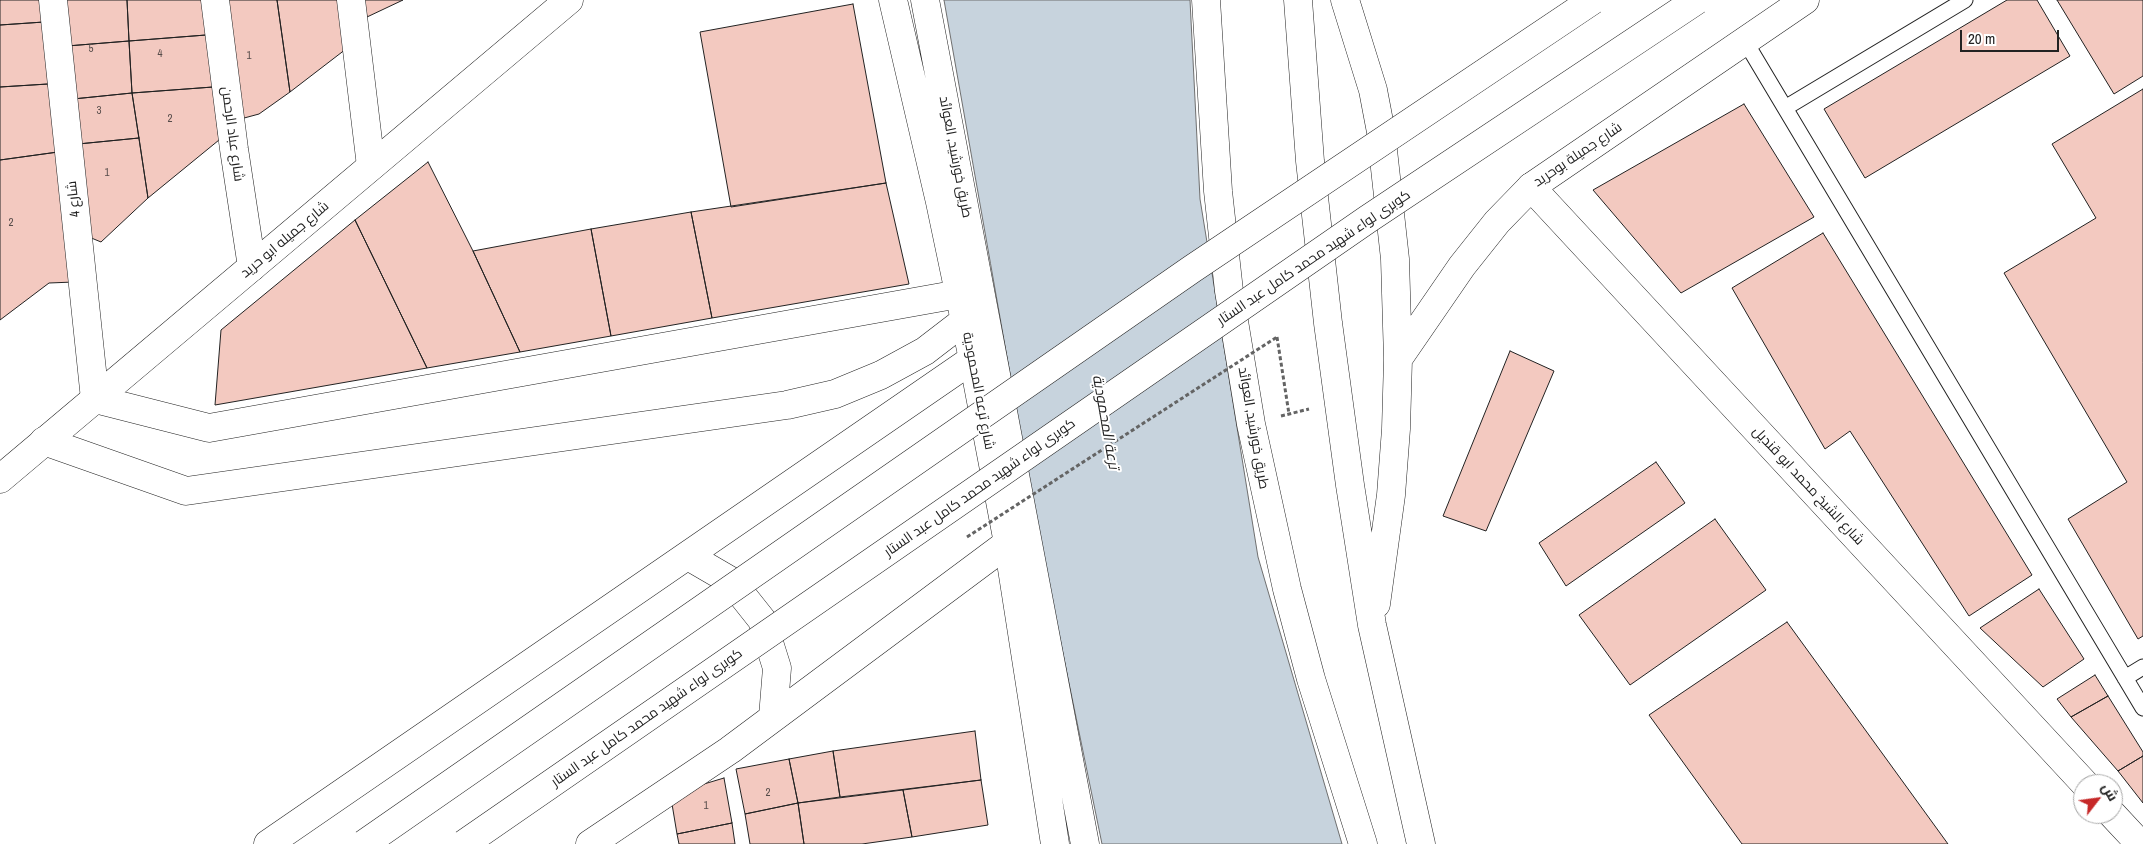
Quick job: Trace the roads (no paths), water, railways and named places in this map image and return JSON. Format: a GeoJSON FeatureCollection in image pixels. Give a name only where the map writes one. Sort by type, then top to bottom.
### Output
{"type":"FeatureCollection","features":[{"type":"Feature","properties":{"kind":"main road","name":"شارع 4"},"geometry":{"type":"LineString","coordinates":[[52,0],[95,399]]}},
{"type":"Feature","properties":{"kind":"main road","name":"شارع عباد الرحمن"},"geometry":{"type":"LineString","coordinates":[[215,0],[234,149],[252,267]]}},
{"type":"Feature","properties":{"kind":"main road"},"geometry":{"type":"LineString","coordinates":[[351,0],[371,166]]}},
{"type":"Feature","properties":{"kind":"main road","name":"شارع جميله ابو حريد"},"geometry":{"type":"LineString","coordinates":[[0,479],[569,0]]}},
{"type":"Feature","properties":{"kind":"main road","name":"شارع ترعه المحمودية"},"geometry":{"type":"LineString","coordinates":[[893,0],[940,202],[973,359],[1008,543],[1055,844]]}},
{"type":"Feature","properties":{"kind":"main road","name":"طريق خورشيد, العوائد"},"geometry":{"type":"LineString","coordinates":[[925,0],[1085,844]]}},
{"type":"Feature","properties":{"kind":"main road","name":"طريق خورشيد, العوائد"},"geometry":{"type":"LineString","coordinates":[[1206,0],[1218,191],[1229,291],[1251,424],[1266,499],[1299,634],[1335,759],[1363,844]]}},
{"type":"Feature","properties":{"kind":"main road"},"geometry":{"type":"LineString","coordinates":[[1298,0],[1310,161],[1328,323],[1372,626],[1421,844]]}},
{"type":"Feature","properties":{"kind":"main road"},"geometry":{"type":"LineString","coordinates":[[1345,0],[1373,90],[1381,132],[1395,259],[1398,359],[1396,429],[1391,495],[1372,626]]}},
{"type":"Feature","properties":{"kind":"main road"},"geometry":{"type":"LineString","coordinates":[[364,844],[1192,269],[1593,0]]}},
{"type":"Feature","properties":{"kind":"main road","name":"كوبرى لواء شهيد محمد كامل عبد الستار"},"geometry":{"type":"LineString","coordinates":[[464,844],[1368,219],[1697,0]]}},
{"type":"Feature","properties":{"kind":"main road","name":"شارع جميلة بوحريد"},"geometry":{"type":"LineString","coordinates":[[1398,359],[1462,266],[1497,222],[1531,187],[1805,0]]}},
{"type":"Feature","properties":{"kind":"main road","name":"شارع الشيخ محمد ابو قنديل"},"geometry":{"type":"LineString","coordinates":[[1531,187],[2076,774]]}},
{"type":"Feature","properties":{"kind":"main road"},"geometry":{"type":"LineString","coordinates":[[95,399],[209,428],[959,294]]}},
{"type":"Feature","properties":{"kind":"main road"},"geometry":{"type":"LineString","coordinates":[[44,442],[186,491],[796,402],[835,394],[882,375],[925,352],[964,321]]}},
{"type":"Feature","properties":{"kind":"main road"},"geometry":{"type":"LineString","coordinates":[[268,844],[973,359]]}},
{"type":"Feature","properties":{"kind":"main road"},"geometry":{"type":"LineString","coordinates":[[590,844],[730,750],[1008,543]]}},
{"type":"Feature","properties":{"kind":"main road"},"geometry":{"type":"LineString","coordinates":[[688,556],[731,581],[762,620],[777,668],[773,717]]}},
{"type":"Feature","properties":{"kind":"main road"},"geometry":{"type":"LineString","coordinates":[[2121,824],[2140,844]]}},
{"type":"Feature","properties":{"kind":"lane"},"geometry":{"type":"LineString","coordinates":[[1786,108],[1965,0]]}},
{"type":"Feature","properties":{"kind":"lane"},"geometry":{"type":"LineString","coordinates":[[1745,41],[2143,708]]}},
{"type":"Feature","properties":{"kind":"lane"},"geometry":{"type":"LineString","coordinates":[[2125,678],[2143,667]]}},
{"type":"Feature","properties":{"kind":"water","name":"ترعة المحمودية"},"geometry":{"type":"Polygon","coordinates":[[[944,0],[1190,0],[1200,199],[1258,557],[1342,844],[1102,844],[1037,527],[944,0]]]}}]}
